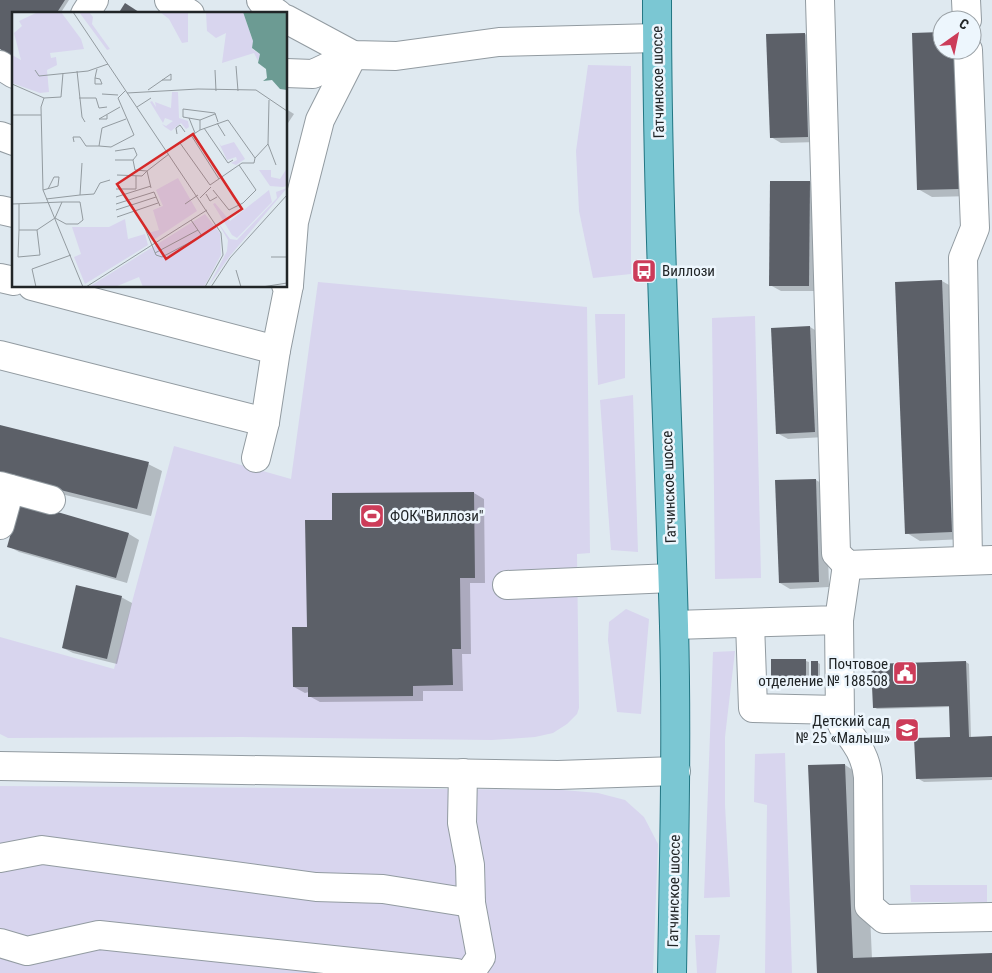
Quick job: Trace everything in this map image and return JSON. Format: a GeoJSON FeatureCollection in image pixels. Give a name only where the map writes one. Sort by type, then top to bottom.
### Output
{"type":"FeatureCollection","features":[{"type":"Feature","properties":{"kind":"main road","name":"Гатчинское шоссе"},"geometry":{"type":"LineString","coordinates":[[657,0],[663,323],[674,625],[676,772],[672,973]]}},
{"type":"Feature","properties":{"kind":"street"},"geometry":{"type":"LineString","coordinates":[[86,12],[94,0]]}},
{"type":"Feature","properties":{"kind":"street"},"geometry":{"type":"LineString","coordinates":[[169,0],[187,12]]}},
{"type":"Feature","properties":{"kind":"street"},"geometry":{"type":"LineString","coordinates":[[260,0],[275,12]]}},
{"type":"Feature","properties":{"kind":"street"},"geometry":{"type":"LineString","coordinates":[[820,0],[836,553],[847,565],[980,560],[963,258],[974,228],[968,60]]}},
{"type":"Feature","properties":{"kind":"street"},"geometry":{"type":"LineString","coordinates":[[288,20],[353,55]]}},
{"type":"Feature","properties":{"kind":"street"},"geometry":{"type":"LineString","coordinates":[[288,73],[313,74],[353,55],[396,56],[499,42],[657,38]]}},
{"type":"Feature","properties":{"kind":"street"},"geometry":{"type":"LineString","coordinates":[[288,285],[290,223],[320,120],[353,55]]}},
{"type":"Feature","properties":{"kind":"street"},"geometry":{"type":"LineString","coordinates":[[0,65],[12,73]]}},
{"type":"Feature","properties":{"kind":"street"},"geometry":{"type":"LineString","coordinates":[[0,136],[12,140]]}},
{"type":"Feature","properties":{"kind":"street"},"geometry":{"type":"LineString","coordinates":[[40,288],[276,350]]}},
{"type":"Feature","properties":{"kind":"street"},"geometry":{"type":"LineString","coordinates":[[256,458],[265,422],[287,288]]}},
{"type":"Feature","properties":{"kind":"street"},"geometry":{"type":"LineString","coordinates":[[0,355],[265,422]]}},
{"type":"Feature","properties":{"kind":"street"},"geometry":{"type":"LineString","coordinates":[[0,525],[5,488],[51,500]]}},
{"type":"Feature","properties":{"kind":"street"},"geometry":{"type":"LineString","coordinates":[[847,565],[839,620],[839,710],[841,725],[855,742],[867,771],[868,906],[884,920],[992,917]]}},
{"type":"Feature","properties":{"kind":"street"},"geometry":{"type":"LineString","coordinates":[[507,584],[672,578]]}},
{"type":"Feature","properties":{"kind":"street"},"geometry":{"type":"LineString","coordinates":[[674,625],[839,620]]}},
{"type":"Feature","properties":{"kind":"street"},"geometry":{"type":"LineString","coordinates":[[750,623],[753,708],[839,710]]}},
{"type":"Feature","properties":{"kind":"street"},"geometry":{"type":"LineString","coordinates":[[0,766],[558,775],[676,772]]}},
{"type":"Feature","properties":{"kind":"street"},"geometry":{"type":"LineString","coordinates":[[463,773],[462,823],[470,865],[471,903],[481,957],[470,973]]}},
{"type":"Feature","properties":{"kind":"street"},"geometry":{"type":"LineString","coordinates":[[0,858],[42,850],[316,887],[383,889],[471,903]]}},
{"type":"Feature","properties":{"kind":"street"},"geometry":{"type":"LineString","coordinates":[[0,943],[27,951],[99,935],[456,973]]}},
{"type":"Feature","properties":{"kind":"shaded area"},"geometry":{"type":"Polygon","coordinates":[[[588,65],[631,66],[631,274],[593,278],[579,211],[576,151],[588,65]]]}},
{"type":"Feature","properties":{"kind":"shaded area","name":"ФОК \"Виллози\""},"geometry":{"type":"Polygon","coordinates":[[[318,282],[587,307],[590,553],[577,554],[579,708],[577,714],[567,724],[553,733],[535,737],[492,740],[242,737],[8,738],[0,734],[0,637],[114,669],[174,446],[291,479],[318,282]]]}},
{"type":"Feature","properties":{"kind":"shaded area"},"geometry":{"type":"Polygon","coordinates":[[[595,314],[625,314],[625,378],[598,385],[595,314]]]}},
{"type":"Feature","properties":{"kind":"shaded area"},"geometry":{"type":"Polygon","coordinates":[[[755,316],[761,578],[715,579],[712,318],[755,316]]]}},
{"type":"Feature","properties":{"kind":"shaded area"},"geometry":{"type":"Polygon","coordinates":[[[633,395],[638,552],[611,550],[600,400],[633,395]]]}},
{"type":"Feature","properties":{"kind":"shaded area"},"geometry":{"type":"Polygon","coordinates":[[[626,609],[649,619],[641,714],[617,712],[608,640],[609,622],[626,609]]]}},
{"type":"Feature","properties":{"kind":"shaded area"},"geometry":{"type":"Polygon","coordinates":[[[735,651],[725,737],[725,805],[730,897],[704,898],[713,652],[735,651]]]}},
{"type":"Feature","properties":{"kind":"shaded area"},"geometry":{"type":"Polygon","coordinates":[[[785,753],[792,973],[765,973],[767,805],[754,802],[755,754],[785,753]]]}},
{"type":"Feature","properties":{"kind":"shaded area"},"geometry":{"type":"Polygon","coordinates":[[[0,786],[563,790],[598,793],[625,800],[644,817],[658,844],[653,973],[0,973],[0,786]]]}},
{"type":"Feature","properties":{"kind":"shaded area"},"geometry":{"type":"Polygon","coordinates":[[[910,885],[987,885],[987,902],[911,902],[910,885]]]}},
{"type":"Feature","properties":{"kind":"shaded area"},"geometry":{"type":"Polygon","coordinates":[[[695,935],[720,935],[716,973],[697,973],[695,935]]]}},
{"type":"Feature","properties":{"kind":"building"},"geometry":{"type":"Polygon","coordinates":[[[0,0],[65,0],[57,12],[12,12],[12,57],[0,49],[0,0]]]}},
{"type":"Feature","properties":{"kind":"building"},"geometry":{"type":"Polygon","coordinates":[[[125,3],[139,12],[119,12],[125,3]]]}},
{"type":"Feature","properties":{"kind":"building"},"geometry":{"type":"Polygon","coordinates":[[[932,32],[932,60],[955,60],[959,189],[917,190],[912,33],[932,32]]]}},
{"type":"Feature","properties":{"kind":"building"},"geometry":{"type":"Polygon","coordinates":[[[805,33],[808,137],[770,138],[766,34],[805,33]]]}},
{"type":"Feature","properties":{"kind":"building"},"geometry":{"type":"Polygon","coordinates":[[[770,181],[810,181],[809,286],[769,286],[770,181]]]}},
{"type":"Feature","properties":{"kind":"building"},"geometry":{"type":"Polygon","coordinates":[[[942,280],[952,532],[905,534],[895,282],[942,280]]]}},
{"type":"Feature","properties":{"kind":"building"},"geometry":{"type":"Polygon","coordinates":[[[810,326],[815,432],[776,434],[771,328],[810,326]]]}},
{"type":"Feature","properties":{"kind":"building"},"geometry":{"type":"Polygon","coordinates":[[[0,425],[149,462],[137,509],[0,475],[0,425]]]}},
{"type":"Feature","properties":{"kind":"building"},"geometry":{"type":"Polygon","coordinates":[[[816,479],[819,582],[779,583],[775,480],[816,479]]]}},
{"type":"Feature","properties":{"kind":"building"},"geometry":{"type":"Polygon","coordinates":[[[474,492],[475,578],[460,578],[461,649],[452,649],[453,685],[413,686],[413,696],[308,697],[308,687],[293,687],[292,627],[307,627],[305,520],[332,520],[332,493],[474,492]]]}},
{"type":"Feature","properties":{"kind":"building"},"geometry":{"type":"Polygon","coordinates":[[[20,501],[129,533],[116,578],[7,547],[20,501]]]}},
{"type":"Feature","properties":{"kind":"building"},"geometry":{"type":"Polygon","coordinates":[[[76,585],[122,596],[107,659],[62,648],[76,585]]]}},
{"type":"Feature","properties":{"kind":"building"},"geometry":{"type":"Polygon","coordinates":[[[771,659],[806,659],[806,679],[771,678],[771,659]]]}},
{"type":"Feature","properties":{"kind":"building"},"geometry":{"type":"Polygon","coordinates":[[[811,661],[818,661],[818,677],[811,677],[811,661]]]}},
{"type":"Feature","properties":{"kind":"building"},"geometry":{"type":"Polygon","coordinates":[[[966,661],[969,737],[992,736],[992,777],[916,779],[914,738],[950,737],[949,706],[873,708],[871,664],[966,661]]]}},
{"type":"Feature","properties":{"kind":"building"},"geometry":{"type":"Polygon","coordinates":[[[845,764],[853,958],[992,953],[992,973],[817,973],[808,765],[845,764]]]}},
{"type":"Feature","properties":{"kind":"place","name":"Виллози"},"geometry":{"type":"Point","coordinates":[644,271]}},
{"type":"Feature","properties":{"kind":"place","name":"ФОК \"Виллози\""},"geometry":{"type":"Point","coordinates":[372,516]}},
{"type":"Feature","properties":{"kind":"place","name":"Почтовое отделение № 188508"},"geometry":{"type":"Point","coordinates":[905,673]}},
{"type":"Feature","properties":{"kind":"place","name":"Детский сад № 25 «Малыш»"},"geometry":{"type":"Point","coordinates":[907,730]}}]}
